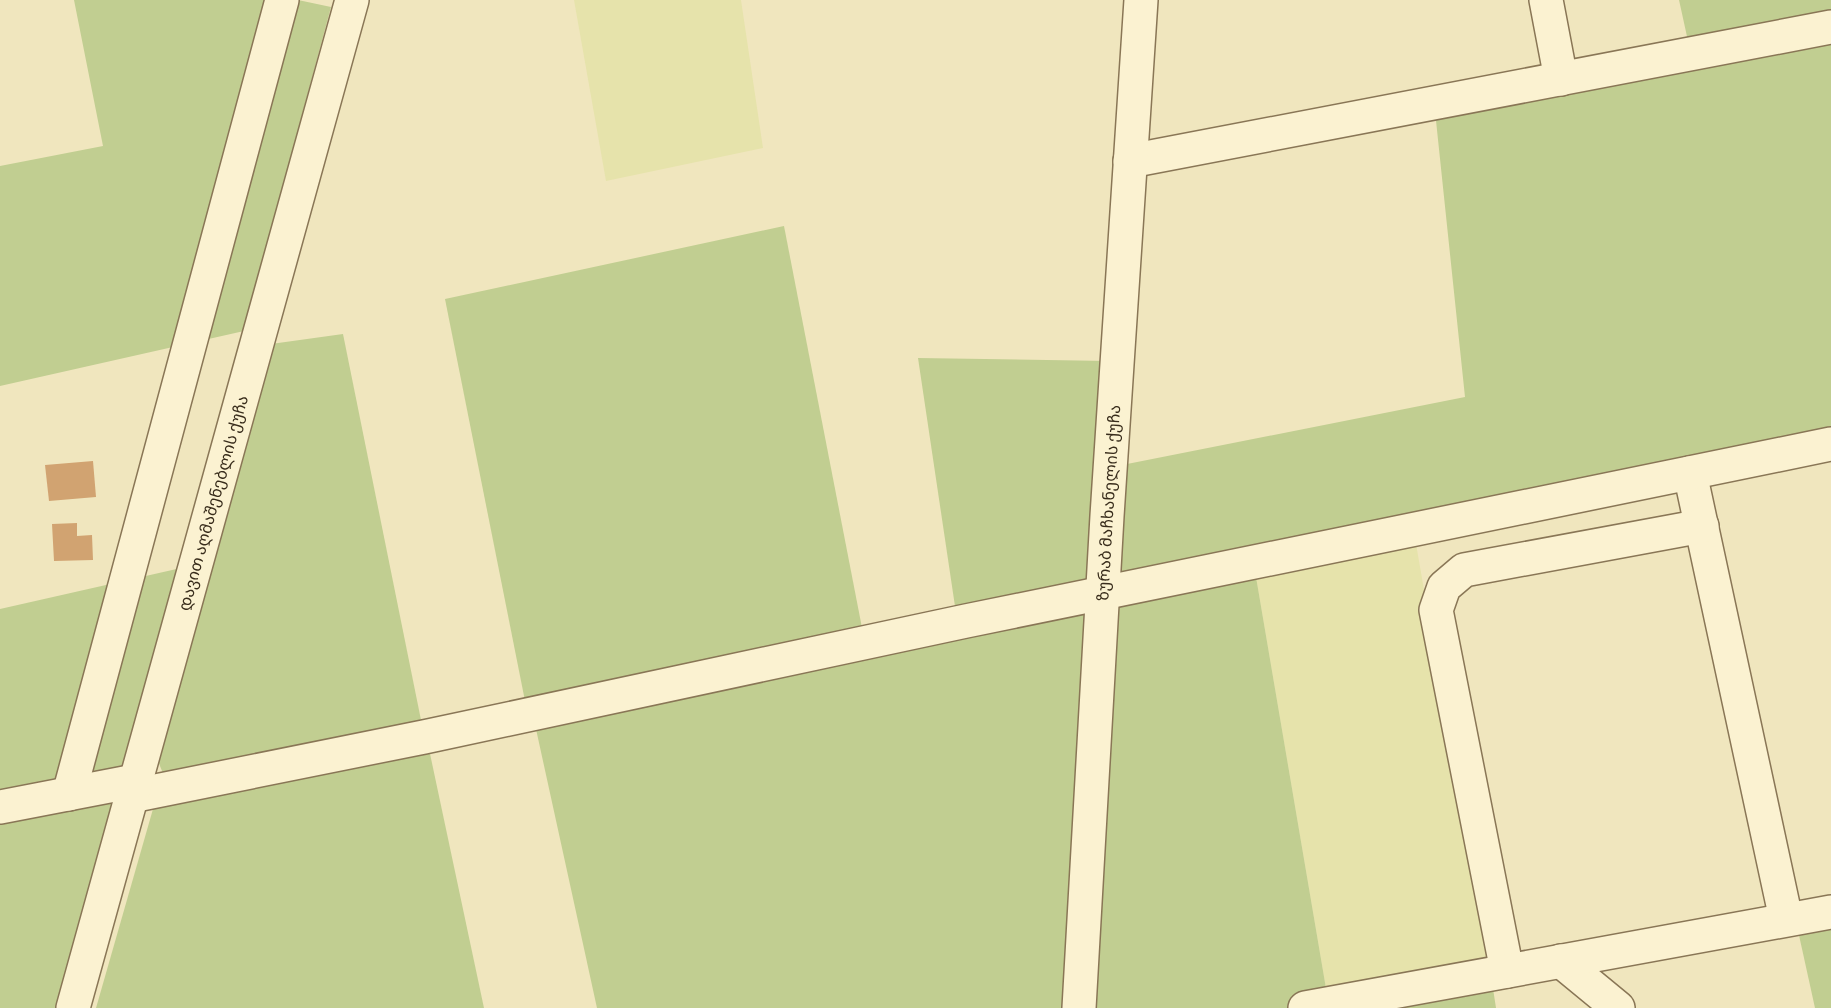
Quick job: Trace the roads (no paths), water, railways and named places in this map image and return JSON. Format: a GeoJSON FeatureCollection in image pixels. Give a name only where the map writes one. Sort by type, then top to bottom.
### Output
{"type":"FeatureCollection","features":[{"type":"Feature","properties":{"kind":"street"},"geometry":{"type":"LineString","coordinates":[[69,794],[282,0]]}},
{"type":"Feature","properties":{"kind":"street","name":"დავით აღმაშენებლის ქუჩა"},"geometry":{"type":"LineString","coordinates":[[73,1008],[350,0]]}},
{"type":"Feature","properties":{"kind":"street","name":"ზურაბ მაჩხანელის ქუჩა"},"geometry":{"type":"LineString","coordinates":[[1078,1008],[1102,593],[1141,0]]}},
{"type":"Feature","properties":{"kind":"street"},"geometry":{"type":"LineString","coordinates":[[1546,0],[1561,79]]}},
{"type":"Feature","properties":{"kind":"street"},"geometry":{"type":"LineString","coordinates":[[1130,161],[1831,27]]}},
{"type":"Feature","properties":{"kind":"street"},"geometry":{"type":"LineString","coordinates":[[0,807],[69,794],[133,789],[1831,444]]}},
{"type":"Feature","properties":{"kind":"street"},"geometry":{"type":"LineString","coordinates":[[1690,473],[1786,920]]}},
{"type":"Feature","properties":{"kind":"street"},"geometry":{"type":"LineString","coordinates":[[1507,971],[1436,610],[1443,587],[1464,570],[1701,526]]}},
{"type":"Feature","properties":{"kind":"street"},"geometry":{"type":"LineString","coordinates":[[1305,1008],[1411,998],[1507,971],[1831,912]]}},
{"type":"Feature","properties":{"kind":"street"},"geometry":{"type":"LineString","coordinates":[[1561,961],[1618,1008]]}}]}
